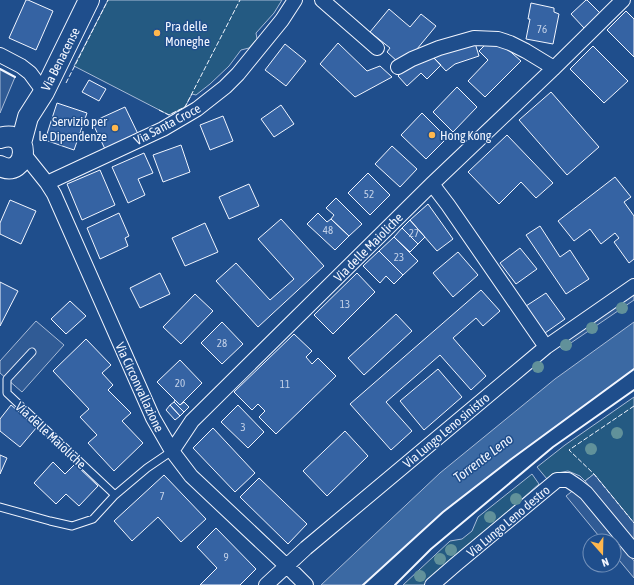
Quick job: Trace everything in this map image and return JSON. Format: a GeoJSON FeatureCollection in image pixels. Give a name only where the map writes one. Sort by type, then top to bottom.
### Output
{"type":"FeatureCollection","features":[{"type":"Feature","properties":{"kind":"main road","name":"Via Benacense"},"geometry":{"type":"LineString","coordinates":[[9,156],[28,117],[44,92],[89,0]]}},
{"type":"Feature","properties":{"kind":"street","name":"Via Santa Croce"},"geometry":{"type":"LineString","coordinates":[[44,179],[163,129],[197,109],[225,87],[238,74],[282,20],[295,0]]}},
{"type":"Feature","properties":{"kind":"street"},"geometry":{"type":"LineString","coordinates":[[322,0],[377,48]]}},
{"type":"Feature","properties":{"kind":"street","name":"Via delle Maioliche"},"geometry":{"type":"LineString","coordinates":[[172,451],[192,421],[432,184],[623,0]]}},
{"type":"Feature","properties":{"kind":"street"},"geometry":{"type":"LineString","coordinates":[[398,66],[439,48],[474,38],[498,39],[510,43],[554,68]]}},
{"type":"Feature","properties":{"kind":"street"},"geometry":{"type":"LineString","coordinates":[[0,55],[21,66],[30,73],[44,92]]}},
{"type":"Feature","properties":{"kind":"street"},"geometry":{"type":"LineString","coordinates":[[9,156],[44,179]]}},
{"type":"Feature","properties":{"kind":"street","name":"Via Circonvallazione"},"geometry":{"type":"LineString","coordinates":[[44,179],[54,194],[153,418],[172,451],[191,476],[303,582]]}},
{"type":"Feature","properties":{"kind":"street"},"geometry":{"type":"LineString","coordinates":[[432,184],[546,347]]}},
{"type":"Feature","properties":{"kind":"street","name":"Via Lungo Leno sinistro"},"geometry":{"type":"LineString","coordinates":[[266,585],[312,543],[546,347],[634,286]]}},
{"type":"Feature","properties":{"kind":"street","name":"Via Lungo Leno destro"},"geometry":{"type":"LineString","coordinates":[[432,585],[557,480],[568,480],[586,493],[634,551]]}},
{"type":"Feature","properties":{"kind":"lane","name":"Via delle Maioliche"},"geometry":{"type":"LineString","coordinates":[[32,352],[8,379],[7,393],[115,495]]}},
{"type":"Feature","properties":{"kind":"lane","name":"Via delle Maioliche"},"geometry":{"type":"LineString","coordinates":[[0,507],[72,526],[93,519],[115,495],[147,468],[172,451]]}},
{"type":"Feature","properties":{"kind":"shaded area","name":"Pra delle Moneghe"},"geometry":{"type":"Polygon","coordinates":[[[108,0],[282,0],[274,13],[256,33],[257,39],[249,48],[241,50],[229,66],[210,84],[196,95],[192,94],[185,107],[169,115],[74,66],[108,0]]]}},
{"type":"Feature","properties":{"kind":"shaded area"},"geometry":{"type":"Polygon","coordinates":[[[0,69],[15,77],[0,113],[0,69]]]}},
{"type":"Feature","properties":{"kind":"shaded area"},"geometry":{"type":"Polygon","coordinates":[[[634,292],[634,300],[562,349],[558,344],[634,292]]]}},
{"type":"Feature","properties":{"kind":"shaded area"},"geometry":{"type":"Polygon","coordinates":[[[36,321],[64,345],[22,392],[0,373],[0,361],[36,321]]]}},
{"type":"Feature","properties":{"kind":"shaded area"},"geometry":{"type":"Polygon","coordinates":[[[634,397],[634,523],[594,474],[585,481],[580,476],[568,471],[552,474],[547,479],[537,467],[565,445],[634,397]]]}},
{"type":"Feature","properties":{"kind":"shaded area"},"geometry":{"type":"Polygon","coordinates":[[[532,474],[539,484],[424,585],[403,585],[450,541],[462,539],[472,531],[478,517],[532,474]]]}},
{"type":"Feature","properties":{"kind":"shaded area"},"geometry":{"type":"Polygon","coordinates":[[[594,474],[634,523],[634,540],[585,481],[594,474]]]}},
{"type":"Feature","properties":{"kind":"shaded area"},"geometry":{"type":"Polygon","coordinates":[[[575,489],[611,533],[596,533],[566,496],[575,489]]]}},
{"type":"Feature","properties":{"kind":"shaded area"},"geometry":{"type":"Polygon","coordinates":[[[622,546],[634,561],[634,578],[622,564],[622,546]]]}},
{"type":"Feature","properties":{"kind":"water","name":"Torrente Leno"},"geometry":{"type":"Polygon","coordinates":[[[634,322],[634,369],[510,460],[443,512],[363,585],[321,585],[440,473],[555,379],[634,322]]]}},
{"type":"Feature","properties":{"kind":"building"},"geometry":{"type":"Polygon","coordinates":[[[26,0],[53,11],[36,50],[9,38],[26,0]]]}},
{"type":"Feature","properties":{"kind":"building"},"geometry":{"type":"Polygon","coordinates":[[[586,0],[600,13],[584,28],[571,14],[586,0]]]}},
{"type":"Feature","properties":{"kind":"building"},"geometry":{"type":"Polygon","coordinates":[[[531,3],[554,8],[554,12],[559,14],[553,44],[526,39],[530,19],[528,19],[531,3]]]}},
{"type":"Feature","properties":{"kind":"building"},"geometry":{"type":"Polygon","coordinates":[[[389,9],[410,27],[421,14],[436,26],[412,55],[398,62],[387,52],[390,48],[370,32],[389,9]]]}},
{"type":"Feature","properties":{"kind":"building"},"geometry":{"type":"Polygon","coordinates":[[[626,11],[634,19],[634,57],[607,30],[626,11]]]}},
{"type":"Feature","properties":{"kind":"building"},"geometry":{"type":"Polygon","coordinates":[[[488,42],[504,46],[521,61],[485,97],[468,81],[488,60],[479,51],[488,42]]]}},
{"type":"Feature","properties":{"kind":"building"},"geometry":{"type":"Polygon","coordinates":[[[338,43],[367,71],[380,66],[392,77],[355,97],[320,64],[338,43]]]}},
{"type":"Feature","properties":{"kind":"building"},"geometry":{"type":"Polygon","coordinates":[[[475,43],[479,56],[455,64],[446,71],[433,57],[475,43]]]}},
{"type":"Feature","properties":{"kind":"building"},"geometry":{"type":"Polygon","coordinates":[[[285,44],[306,61],[286,86],[265,70],[285,44]]]}},
{"type":"Feature","properties":{"kind":"building"},"geometry":{"type":"Polygon","coordinates":[[[593,46],[628,81],[604,103],[570,69],[593,46]]]}},
{"type":"Feature","properties":{"kind":"building"},"geometry":{"type":"Polygon","coordinates":[[[433,57],[441,65],[427,79],[421,73],[407,86],[398,76],[407,67],[433,57]]]}},
{"type":"Feature","properties":{"kind":"building"},"geometry":{"type":"Polygon","coordinates":[[[89,80],[106,89],[99,101],[82,92],[89,80]]]}},
{"type":"Feature","properties":{"kind":"building"},"geometry":{"type":"Polygon","coordinates":[[[457,87],[477,107],[453,132],[433,112],[457,87]]]}},
{"type":"Feature","properties":{"kind":"building"},"geometry":{"type":"Polygon","coordinates":[[[551,92],[599,147],[567,175],[519,120],[551,92]]]}},
{"type":"Feature","properties":{"kind":"building"},"geometry":{"type":"Polygon","coordinates":[[[57,103],[87,113],[74,150],[45,140],[57,103]]]}},
{"type":"Feature","properties":{"kind":"building"},"geometry":{"type":"Polygon","coordinates":[[[281,105],[294,124],[274,137],[261,119],[281,105]]]}},
{"type":"Feature","properties":{"kind":"building","name":"Servizio per le Dipendenze"},"geometry":{"type":"Polygon","coordinates":[[[125,107],[138,134],[105,149],[92,122],[125,107]]]}},
{"type":"Feature","properties":{"kind":"building"},"geometry":{"type":"Polygon","coordinates":[[[422,113],[447,138],[426,159],[401,135],[422,113]]]}},
{"type":"Feature","properties":{"kind":"building"},"geometry":{"type":"Polygon","coordinates":[[[223,116],[233,141],[210,150],[200,125],[223,116]]]}},
{"type":"Feature","properties":{"kind":"building"},"geometry":{"type":"Polygon","coordinates":[[[507,135],[553,183],[536,198],[521,182],[499,204],[468,172],[507,135]]]}},
{"type":"Feature","properties":{"kind":"building"},"geometry":{"type":"Polygon","coordinates":[[[181,145],[190,172],[163,182],[153,155],[181,145]]]}},
{"type":"Feature","properties":{"kind":"building"},"geometry":{"type":"Polygon","coordinates":[[[392,146],[417,169],[400,187],[375,164],[392,146]]]}},
{"type":"Feature","properties":{"kind":"building"},"geometry":{"type":"Polygon","coordinates":[[[144,153],[153,173],[138,179],[145,195],[128,203],[112,167],[144,153]]]}},
{"type":"Feature","properties":{"kind":"building"},"geometry":{"type":"Polygon","coordinates":[[[100,170],[115,205],[82,220],[67,184],[100,170]]]}},
{"type":"Feature","properties":{"kind":"building"},"geometry":{"type":"Polygon","coordinates":[[[368,173],[390,195],[370,215],[348,193],[368,173]]]}},
{"type":"Feature","properties":{"kind":"building"},"geometry":{"type":"Polygon","coordinates":[[[615,177],[631,197],[624,202],[634,216],[634,259],[629,263],[614,242],[619,238],[615,233],[601,244],[590,229],[574,241],[558,221],[615,177]]]}},
{"type":"Feature","properties":{"kind":"building"},"geometry":{"type":"Polygon","coordinates":[[[249,184],[259,206],[229,219],[219,197],[249,184]]]}},
{"type":"Feature","properties":{"kind":"building"},"geometry":{"type":"Polygon","coordinates":[[[336,198],[362,224],[349,236],[331,219],[334,215],[326,208],[336,198]]]}},
{"type":"Feature","properties":{"kind":"building"},"geometry":{"type":"Polygon","coordinates":[[[10,200],[36,211],[21,244],[0,234],[0,223],[10,200]]]}},
{"type":"Feature","properties":{"kind":"building"},"geometry":{"type":"Polygon","coordinates":[[[428,204],[453,239],[437,251],[410,220],[428,204]]]}},
{"type":"Feature","properties":{"kind":"building"},"geometry":{"type":"Polygon","coordinates":[[[119,213],[129,236],[125,238],[128,246],[100,259],[87,228],[119,213]]]}},
{"type":"Feature","properties":{"kind":"building"},"geometry":{"type":"Polygon","coordinates":[[[318,213],[327,222],[331,219],[349,236],[335,250],[307,224],[318,213]]]}},
{"type":"Feature","properties":{"kind":"building"},"geometry":{"type":"Polygon","coordinates":[[[281,219],[324,266],[258,327],[216,281],[236,263],[270,300],[294,279],[258,239],[281,219]]]}},
{"type":"Feature","properties":{"kind":"building"},"geometry":{"type":"Polygon","coordinates":[[[410,220],[425,237],[418,244],[402,228],[410,220]]]}},
{"type":"Feature","properties":{"kind":"building"},"geometry":{"type":"Polygon","coordinates":[[[205,223],[218,252],[185,266],[172,238],[205,223]]]}},
{"type":"Feature","properties":{"kind":"building"},"geometry":{"type":"Polygon","coordinates":[[[540,226],[560,257],[570,250],[589,279],[566,294],[526,235],[540,226]]]}},
{"type":"Feature","properties":{"kind":"building"},"geometry":{"type":"Polygon","coordinates":[[[402,228],[418,244],[410,252],[394,237],[402,228]]]}},
{"type":"Feature","properties":{"kind":"building"},"geometry":{"type":"Polygon","coordinates":[[[394,237],[418,261],[403,275],[379,251],[394,237]]]}},
{"type":"Feature","properties":{"kind":"building"},"geometry":{"type":"Polygon","coordinates":[[[520,248],[537,269],[516,284],[500,263],[520,248]]]}},
{"type":"Feature","properties":{"kind":"building"},"geometry":{"type":"Polygon","coordinates":[[[379,251],[403,275],[394,284],[386,276],[380,283],[363,266],[379,251]]]}},
{"type":"Feature","properties":{"kind":"building"},"geometry":{"type":"Polygon","coordinates":[[[458,252],[478,275],[453,297],[433,273],[458,252]]]}},
{"type":"Feature","properties":{"kind":"building"},"geometry":{"type":"Polygon","coordinates":[[[160,273],[170,294],[140,308],[130,288],[160,273]]]}},
{"type":"Feature","properties":{"kind":"building"},"geometry":{"type":"Polygon","coordinates":[[[357,273],[375,292],[333,334],[314,315],[357,273]]]}},
{"type":"Feature","properties":{"kind":"building"},"geometry":{"type":"Polygon","coordinates":[[[0,282],[18,291],[0,326],[0,282]]]}},
{"type":"Feature","properties":{"kind":"building"},"geometry":{"type":"Polygon","coordinates":[[[481,290],[500,311],[483,326],[476,318],[453,338],[486,376],[471,390],[440,355],[386,402],[412,431],[391,450],[350,404],[481,290]]]}},
{"type":"Feature","properties":{"kind":"building"},"geometry":{"type":"Polygon","coordinates":[[[546,293],[565,319],[545,333],[526,306],[546,293]]]}},
{"type":"Feature","properties":{"kind":"building"},"geometry":{"type":"Polygon","coordinates":[[[195,294],[213,311],[181,344],[163,327],[195,294]]]}},
{"type":"Feature","properties":{"kind":"building"},"geometry":{"type":"Polygon","coordinates":[[[70,301],[86,316],[66,334],[51,319],[70,301]]]}},
{"type":"Feature","properties":{"kind":"building"},"geometry":{"type":"Polygon","coordinates":[[[396,314],[412,331],[364,375],[348,358],[396,314]]]}},
{"type":"Feature","properties":{"kind":"building"},"geometry":{"type":"Polygon","coordinates":[[[222,322],[243,344],[222,364],[201,343],[222,322]]]}},
{"type":"Feature","properties":{"kind":"building"},"geometry":{"type":"Polygon","coordinates":[[[294,334],[312,351],[306,357],[312,364],[318,358],[336,376],[276,434],[259,417],[265,411],[258,404],[252,410],[234,392],[294,334]]]}},
{"type":"Feature","properties":{"kind":"building"},"geometry":{"type":"Polygon","coordinates":[[[86,339],[111,365],[102,373],[113,385],[108,390],[131,413],[122,421],[143,443],[114,471],[88,443],[97,435],[80,417],[89,409],[53,371],[86,339]]]}},
{"type":"Feature","properties":{"kind":"building"},"geometry":{"type":"Polygon","coordinates":[[[180,360],[202,383],[180,405],[157,382],[180,360]]]}},
{"type":"Feature","properties":{"kind":"building"},"geometry":{"type":"Polygon","coordinates":[[[438,369],[462,397],[424,430],[400,401],[438,369]]]}},
{"type":"Feature","properties":{"kind":"building"},"geometry":{"type":"Polygon","coordinates":[[[175,400],[180,405],[184,402],[189,407],[184,412],[174,402],[175,400]]]}},
{"type":"Feature","properties":{"kind":"building"},"geometry":{"type":"Polygon","coordinates":[[[174,402],[184,412],[180,416],[170,405],[174,402]]]}},
{"type":"Feature","properties":{"kind":"building"},"geometry":{"type":"Polygon","coordinates":[[[11,405],[37,427],[20,447],[0,431],[0,419],[11,405]]]}},
{"type":"Feature","properties":{"kind":"building"},"geometry":{"type":"Polygon","coordinates":[[[170,405],[180,416],[175,420],[166,410],[170,405]]]}},
{"type":"Feature","properties":{"kind":"building"},"geometry":{"type":"Polygon","coordinates":[[[238,405],[264,432],[248,448],[221,422],[238,405]]]}},
{"type":"Feature","properties":{"kind":"building"},"geometry":{"type":"Polygon","coordinates":[[[213,428],[255,473],[235,492],[193,448],[213,428]]]}},
{"type":"Feature","properties":{"kind":"building"},"geometry":{"type":"Polygon","coordinates":[[[345,431],[368,456],[327,496],[303,471],[345,431]]]}},
{"type":"Feature","properties":{"kind":"building"},"geometry":{"type":"Polygon","coordinates":[[[0,455],[7,458],[0,474],[0,455]]]}},
{"type":"Feature","properties":{"kind":"building"},"geometry":{"type":"Polygon","coordinates":[[[53,462],[65,474],[75,464],[98,486],[79,506],[66,494],[56,504],[34,483],[53,462]]]}},
{"type":"Feature","properties":{"kind":"building"},"geometry":{"type":"Polygon","coordinates":[[[164,475],[206,519],[181,542],[158,517],[132,541],[114,521],[164,475]]]}},
{"type":"Feature","properties":{"kind":"building"},"geometry":{"type":"Polygon","coordinates":[[[259,478],[307,524],[288,544],[240,497],[259,478]]]}},
{"type":"Feature","properties":{"kind":"building"},"geometry":{"type":"Polygon","coordinates":[[[216,528],[256,569],[240,585],[200,585],[217,568],[197,547],[216,528]]]}},
{"type":"Feature","properties":{"kind":"fence"},"geometry":{"type":"LineString","coordinates":[[66,83],[108,0]]}},
{"type":"Feature","properties":{"kind":"fence"},"geometry":{"type":"LineString","coordinates":[[159,110],[169,115],[185,107],[240,0]]}},
{"type":"Feature","properties":{"kind":"fence"},"geometry":{"type":"LineString","coordinates":[[634,406],[569,450],[594,474],[634,523]]}},
{"type":"Feature","properties":{"kind":"wall"},"geometry":{"type":"LineString","coordinates":[[0,69],[15,77]]}},
{"type":"Feature","properties":{"kind":"wall"},"geometry":{"type":"LineString","coordinates":[[363,585],[443,512],[510,460],[634,369]]}},
{"type":"Feature","properties":{"kind":"wall"},"geometry":{"type":"LineString","coordinates":[[395,585],[431,549],[553,447],[634,390]]}},
{"type":"Feature","properties":{"kind":"place","name":"Pra delle Moneghe"},"geometry":{"type":"Point","coordinates":[157,33]}},
{"type":"Feature","properties":{"kind":"place","name":"Servizio per le Dipendenze"},"geometry":{"type":"Point","coordinates":[115,128]}},
{"type":"Feature","properties":{"kind":"place","name":"Hong Kong"},"geometry":{"type":"Point","coordinates":[432,135]}}]}
